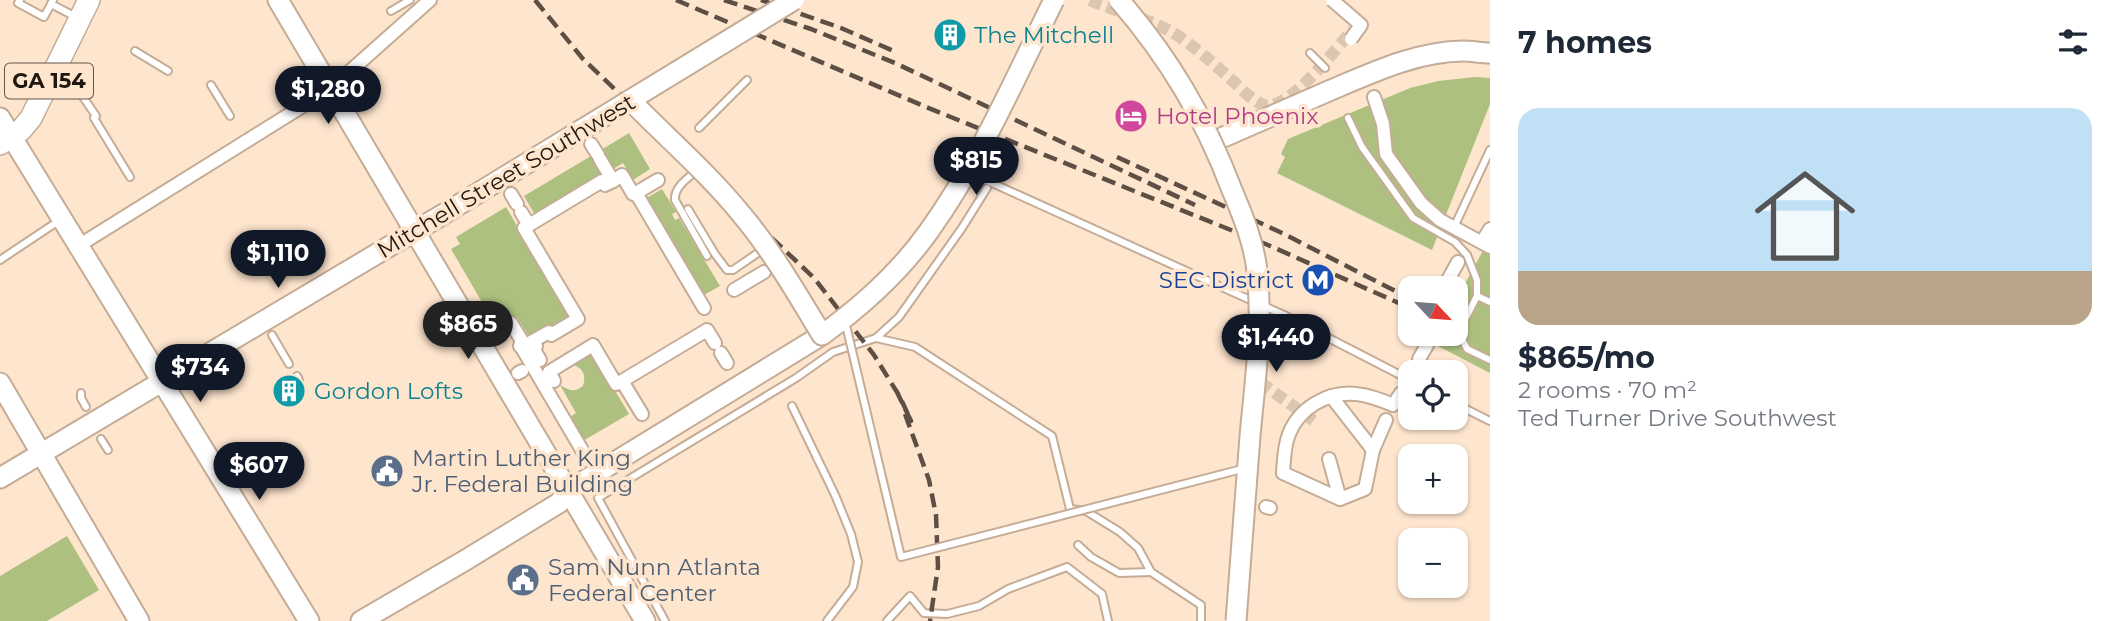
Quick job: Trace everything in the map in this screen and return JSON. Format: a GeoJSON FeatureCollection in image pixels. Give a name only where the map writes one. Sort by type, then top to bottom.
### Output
{"type":"FeatureCollection","features":[{"type":"Feature","properties":{"kind":"main road","name":"GA 154"},"geometry":{"type":"LineString","coordinates":[[6,140],[21,130],[31,118],[84,9]]}},
{"type":"Feature","properties":{"kind":"street"},"geometry":{"type":"LineString","coordinates":[[278,0],[645,621]]}},
{"type":"Feature","properties":{"kind":"street"},"geometry":{"type":"LineString","coordinates":[[78,246],[330,89],[430,0]]}},
{"type":"Feature","properties":{"kind":"street","name":"Mitchell Street Southwest"},"geometry":{"type":"LineString","coordinates":[[0,478],[414,232],[794,0]]}},
{"type":"Feature","properties":{"kind":"street"},"geometry":{"type":"LineString","coordinates":[[364,619],[559,503],[569,491],[852,314],[889,279],[929,233],[967,171],[1054,0]]}},
{"type":"Feature","properties":{"kind":"street"},"geometry":{"type":"LineString","coordinates":[[1119,0],[1145,30],[1181,81],[1212,142],[1245,223],[1257,270],[1257,368],[1236,621]]}},
{"type":"Feature","properties":{"kind":"street"},"geometry":{"type":"LineString","coordinates":[[1332,0],[1361,25],[1350,39]]}},
{"type":"Feature","properties":{"kind":"street"},"geometry":{"type":"LineString","coordinates":[[1212,142],[1396,65],[1434,54],[1461,51],[1490,53]]}},
{"type":"Feature","properties":{"kind":"street"},"geometry":{"type":"LineString","coordinates":[[1374,97],[1383,124],[1386,154],[1421,203],[1440,220],[1486,244],[1490,229]]}},
{"type":"Feature","properties":{"kind":"street"},"geometry":{"type":"LineString","coordinates":[[630,100],[744,217],[822,335]]}},
{"type":"Feature","properties":{"kind":"street"},"geometry":{"type":"LineString","coordinates":[[0,118],[6,140],[61,219],[309,621]]}},
{"type":"Feature","properties":{"kind":"street"},"geometry":{"type":"LineString","coordinates":[[596,153],[613,181]]}},
{"type":"Feature","properties":{"kind":"street"},"geometry":{"type":"LineString","coordinates":[[511,323],[522,341],[520,346],[527,345],[549,332],[551,335],[578,319],[524,228],[602,181],[605,185],[622,175],[633,194],[636,193],[668,250],[706,307],[702,309],[712,327],[616,384],[593,345],[546,376]]}},
{"type":"Feature","properties":{"kind":"street"},"geometry":{"type":"LineString","coordinates":[[636,193],[658,180]]}},
{"type":"Feature","properties":{"kind":"street"},"geometry":{"type":"LineString","coordinates":[[516,203],[529,225]]}},
{"type":"Feature","properties":{"kind":"street"},"geometry":{"type":"LineString","coordinates":[[1450,276],[1458,262]]}},
{"type":"Feature","properties":{"kind":"street"},"geometry":{"type":"LineString","coordinates":[[734,290],[764,272]]}},
{"type":"Feature","properties":{"kind":"street"},"geometry":{"type":"LineString","coordinates":[[707,330],[721,353]]}},
{"type":"Feature","properties":{"kind":"street"},"geometry":{"type":"LineString","coordinates":[[527,345],[533,364],[546,376],[568,416],[582,450]]}},
{"type":"Feature","properties":{"kind":"street"},"geometry":{"type":"LineString","coordinates":[[1419,359],[1426,346]]}},
{"type":"Feature","properties":{"kind":"street"},"geometry":{"type":"LineString","coordinates":[[622,381],[642,414]]}},
{"type":"Feature","properties":{"kind":"street"},"geometry":{"type":"LineString","coordinates":[[0,383],[139,621]]}},
{"type":"Feature","properties":{"kind":"street"},"geometry":{"type":"LineString","coordinates":[[1386,421],[1373,450],[1365,489],[1340,499],[1283,473],[1284,448],[1289,433],[1308,408],[1331,396],[1354,393],[1393,405],[1398,398]]}},
{"type":"Feature","properties":{"kind":"street"},"geometry":{"type":"LineString","coordinates":[[1331,396],[1373,450]]}},
{"type":"Feature","properties":{"kind":"street"},"geometry":{"type":"LineString","coordinates":[[1329,459],[1340,499]]}},
{"type":"Feature","properties":{"kind":"lane"},"geometry":{"type":"LineString","coordinates":[[20,0],[18,3],[44,17],[52,2],[84,9]]}},
{"type":"Feature","properties":{"kind":"lane"},"geometry":{"type":"LineString","coordinates":[[391,11],[410,0]]}},
{"type":"Feature","properties":{"kind":"lane"},"geometry":{"type":"LineString","coordinates":[[135,51],[168,71]]}},
{"type":"Feature","properties":{"kind":"lane"},"geometry":{"type":"LineString","coordinates":[[1310,53],[1325,68]]}},
{"type":"Feature","properties":{"kind":"lane"},"geometry":{"type":"LineString","coordinates":[[699,128],[747,80]]}},
{"type":"Feature","properties":{"kind":"lane"},"geometry":{"type":"LineString","coordinates":[[211,85],[230,116]]}},
{"type":"Feature","properties":{"kind":"lane"},"geometry":{"type":"LineString","coordinates":[[79,90],[130,177]]}},
{"type":"Feature","properties":{"kind":"lane"},"geometry":{"type":"LineString","coordinates":[[1348,118],[1362,148],[1413,218],[1455,242],[1467,255],[1476,280],[1477,296],[1461,327],[1462,339],[1467,349],[1490,360]]}},
{"type":"Feature","properties":{"kind":"lane"},"geometry":{"type":"LineString","coordinates":[[1457,223],[1490,149]]}},
{"type":"Feature","properties":{"kind":"lane"},"geometry":{"type":"LineString","coordinates":[[699,168],[674,193],[675,200],[707,256]]}},
{"type":"Feature","properties":{"kind":"lane"},"geometry":{"type":"LineString","coordinates":[[967,171],[1284,315],[1398,374]]}},
{"type":"Feature","properties":{"kind":"lane"},"geometry":{"type":"LineString","coordinates":[[665,621],[598,498],[796,378],[833,352],[876,338],[899,317],[987,188]]}},
{"type":"Feature","properties":{"kind":"lane"},"geometry":{"type":"LineString","coordinates":[[688,209],[727,270],[733,270],[766,247]]}},
{"type":"Feature","properties":{"kind":"lane"},"geometry":{"type":"LineString","coordinates":[[0,260],[61,219]]}},
{"type":"Feature","properties":{"kind":"lane"},"geometry":{"type":"LineString","coordinates":[[1477,296],[1490,302]]}},
{"type":"Feature","properties":{"kind":"lane"},"geometry":{"type":"LineString","coordinates":[[844,316],[901,557],[1247,468]]}},
{"type":"Feature","properties":{"kind":"lane"},"geometry":{"type":"LineString","coordinates":[[272,335],[289,364]]}},
{"type":"Feature","properties":{"kind":"lane"},"geometry":{"type":"LineString","coordinates":[[876,338],[915,347],[1052,436],[1070,509],[1086,511],[1120,532],[1138,548],[1151,572],[1201,605],[1202,621]]}},
{"type":"Feature","properties":{"kind":"lane"},"geometry":{"type":"LineString","coordinates":[[86,407],[81,393],[88,394],[89,397]]}},
{"type":"Feature","properties":{"kind":"lane"},"geometry":{"type":"LineString","coordinates":[[792,406],[835,495],[851,534],[858,562],[853,587],[827,621]]}},
{"type":"Feature","properties":{"kind":"lane"},"geometry":{"type":"LineString","coordinates":[[1468,410],[1490,421]]}},
{"type":"Feature","properties":{"kind":"lane"},"geometry":{"type":"LineString","coordinates":[[102,439],[108,450]]}},
{"type":"Feature","properties":{"kind":"lane"},"geometry":{"type":"LineString","coordinates":[[240,480],[279,456],[278,452]]}},
{"type":"Feature","properties":{"kind":"lane"},"geometry":{"type":"LineString","coordinates":[[1078,545],[1091,557],[1119,573],[1151,572]]}},
{"type":"Feature","properties":{"kind":"lane"},"geometry":{"type":"LineString","coordinates":[[887,621],[910,596],[924,614],[947,614],[979,606],[1008,589],[1067,567],[1102,594],[1108,621]]}},
{"type":"Feature","properties":{"kind":"green space"},"geometry":{"type":"Polygon","coordinates":[[[1490,78],[1490,104],[1432,250],[1277,173],[1285,157],[1281,154],[1288,139],[1410,88],[1438,81],[1490,78]]]}},
{"type":"Feature","properties":{"kind":"green space"},"geometry":{"type":"Polygon","coordinates":[[[629,133],[650,169],[633,180],[623,163],[613,169],[601,150],[629,133]]]}},
{"type":"Feature","properties":{"kind":"green space"},"geometry":{"type":"Polygon","coordinates":[[[591,156],[602,175],[535,215],[524,196],[591,156]]]}},
{"type":"Feature","properties":{"kind":"green space"},"geometry":{"type":"Polygon","coordinates":[[[662,189],[676,212],[672,214],[675,220],[679,218],[720,286],[702,296],[645,199],[662,189]]]}},
{"type":"Feature","properties":{"kind":"green space"},"geometry":{"type":"Polygon","coordinates":[[[506,207],[572,319],[531,340],[517,317],[497,328],[451,249],[460,244],[456,237],[506,207]]]}},
{"type":"Feature","properties":{"kind":"green space"},"geometry":{"type":"Polygon","coordinates":[[[1490,238],[1490,373],[1438,346],[1468,346],[1468,278],[1490,238]]]}},
{"type":"Feature","properties":{"kind":"green space"},"geometry":{"type":"Polygon","coordinates":[[[591,351],[629,414],[581,442],[567,419],[576,413],[560,385],[573,390],[583,386],[583,372],[571,365],[591,351]]]}},
{"type":"Feature","properties":{"kind":"green space"},"geometry":{"type":"Polygon","coordinates":[[[67,536],[99,590],[47,621],[0,621],[0,576],[67,536]]]}},
{"type":"Feature","properties":{"kind":"tunnel"},"geometry":{"type":"LineString","coordinates":[[1090,0],[1157,24],[1175,34],[1264,105],[1274,104],[1299,89],[1352,30]]}},
{"type":"Feature","properties":{"kind":"tunnel"},"geometry":{"type":"LineString","coordinates":[[1260,382],[1318,424]]}},
{"type":"Feature","properties":{"kind":"railway"},"geometry":{"type":"LineString","coordinates":[[535,0],[583,59],[814,278],[874,355],[900,397],[911,421],[895,388]]}},
{"type":"Feature","properties":{"kind":"railway"},"geometry":{"type":"LineString","coordinates":[[676,0],[926,107],[1268,245],[1398,303]]}},
{"type":"Feature","properties":{"kind":"railway"},"geometry":{"type":"LineString","coordinates":[[724,0],[811,29],[895,63],[1195,205]]}},
{"type":"Feature","properties":{"kind":"railway"},"geometry":{"type":"LineString","coordinates":[[761,0],[841,28],[896,52]]}},
{"type":"Feature","properties":{"kind":"railway"},"geometry":{"type":"LineString","coordinates":[[1117,157],[1280,232],[1398,292]]}},
{"type":"Feature","properties":{"kind":"railway"},"geometry":{"type":"LineString","coordinates":[[905,414],[929,480],[936,515],[938,567],[930,621]]}},
{"type":"Feature","properties":{"kind":"place","name":"The Mitchell"},"geometry":{"type":"Point","coordinates":[950,35]}},
{"type":"Feature","properties":{"kind":"place","name":"Hotel Phoenix"},"geometry":{"type":"Point","coordinates":[1131,116]}},
{"type":"Feature","properties":{"kind":"place","name":"SEC District"},"geometry":{"type":"Point","coordinates":[1318,280]}},
{"type":"Feature","properties":{"kind":"place","name":"Gordon Lofts"},"geometry":{"type":"Point","coordinates":[289,391]}},
{"type":"Feature","properties":{"kind":"place","name":"Martin Luther King Jr. Federal Building"},"geometry":{"type":"Point","coordinates":[387,471]}},
{"type":"Feature","properties":{"kind":"place","name":"Sam Nunn Atlanta Federal Center"},"geometry":{"type":"Point","coordinates":[523,580]}}]}
